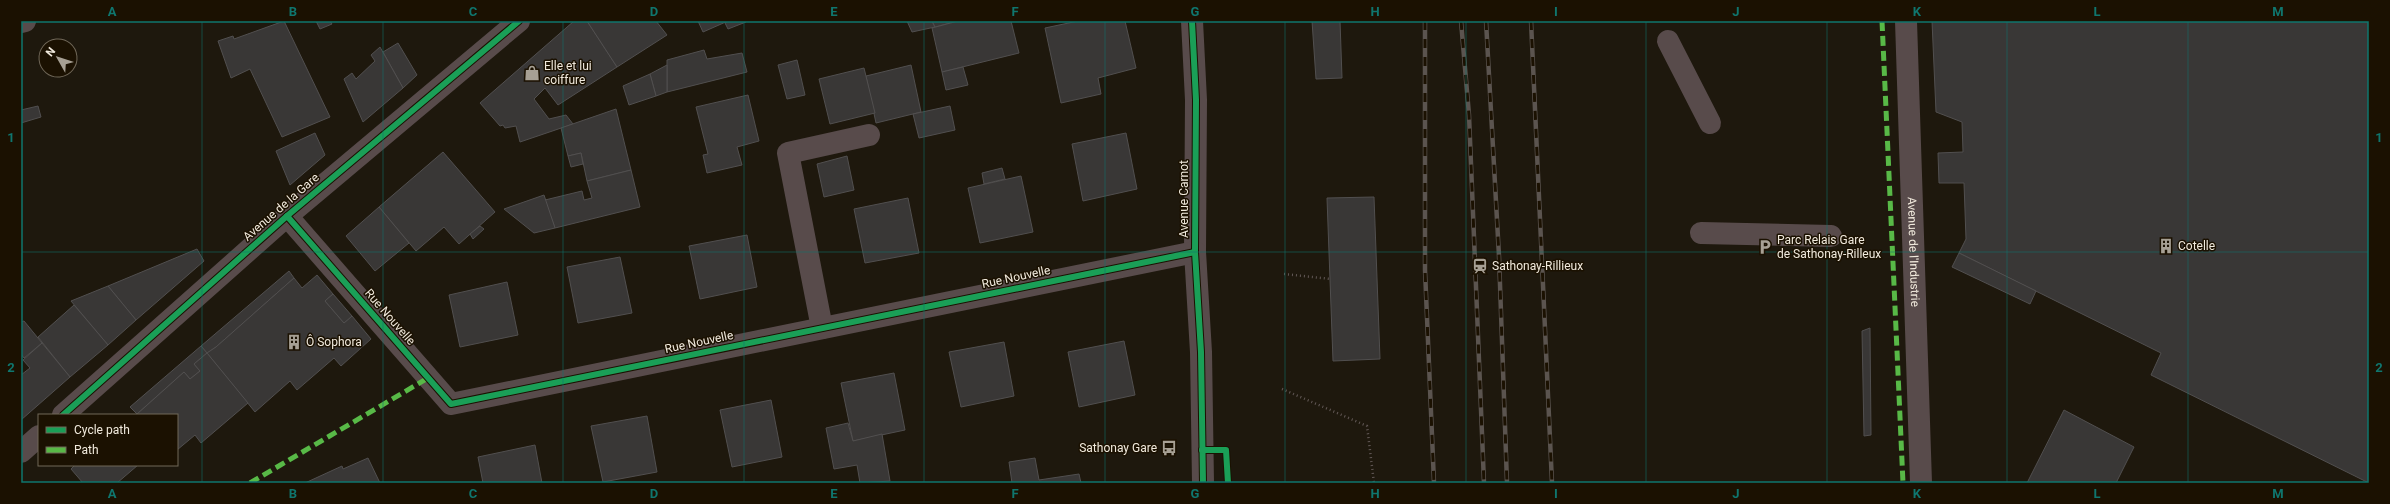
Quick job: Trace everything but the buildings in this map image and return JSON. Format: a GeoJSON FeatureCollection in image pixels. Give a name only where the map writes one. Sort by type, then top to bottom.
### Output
{"type":"FeatureCollection","features":[{"type":"Feature","properties":{"kind":"street"},"geometry":{"type":"LineString","coordinates":[[21,22],[25,21]]}},
{"type":"Feature","properties":{"kind":"street","name":"Avenue de la Gare"},"geometry":{"type":"LineString","coordinates":[[64,414],[287,216],[519,21]]}},
{"type":"Feature","properties":{"kind":"street","name":"Avenue Carnot"},"geometry":{"type":"LineString","coordinates":[[1192,21],[1196,100],[1195,252],[1201,352],[1203,483]]}},
{"type":"Feature","properties":{"kind":"street","name":"Avenue de l'Industrie"},"geometry":{"type":"LineString","coordinates":[[1906,21],[1921,483]]}},
{"type":"Feature","properties":{"kind":"street"},"geometry":{"type":"LineString","coordinates":[[1668,41],[1710,124]]}},
{"type":"Feature","properties":{"kind":"street"},"geometry":{"type":"LineString","coordinates":[[822,328],[788,153],[869,135]]}},
{"type":"Feature","properties":{"kind":"street","name":"Rue Nouvelle"},"geometry":{"type":"LineString","coordinates":[[287,216],[452,404],[1195,252]]}},
{"type":"Feature","properties":{"kind":"street"},"geometry":{"type":"LineString","coordinates":[[1701,233],[1831,236]]}},
{"type":"Feature","properties":{"kind":"street"},"geometry":{"type":"LineString","coordinates":[[21,452],[38,437]]}},
{"type":"Feature","properties":{"kind":"path"},"geometry":{"type":"LineString","coordinates":[[1284,274],[1331,279]]}},
{"type":"Feature","properties":{"kind":"path"},"geometry":{"type":"LineString","coordinates":[[1282,389],[1367,426],[1374,483]]}},
{"type":"Feature","properties":{"kind":"railway"},"geometry":{"type":"LineString","coordinates":[[1425,21],[1425,270],[1434,483]]}},
{"type":"Feature","properties":{"kind":"railway"},"geometry":{"type":"LineString","coordinates":[[1461,21],[1469,115],[1484,483]]}},
{"type":"Feature","properties":{"kind":"railway"},"geometry":{"type":"LineString","coordinates":[[1486,21],[1499,256],[1507,483]]}},
{"type":"Feature","properties":{"kind":"railway"},"geometry":{"type":"LineString","coordinates":[[1531,21],[1552,483]]}},
{"type":"Feature","properties":{"kind":"marked path"},"geometry":{"type":"LineString","coordinates":[[1882,21],[1903,483]]}},
{"type":"Feature","properties":{"kind":"marked path"},"geometry":{"type":"LineString","coordinates":[[250,483],[428,378]]}},
{"type":"Feature","properties":{"kind":"cycle path"},"geometry":{"type":"LineString","coordinates":[[64,414],[287,216],[519,21]]}},
{"type":"Feature","properties":{"kind":"cycle path"},"geometry":{"type":"LineString","coordinates":[[1192,21],[1196,100],[1195,252],[1201,352],[1203,483]]}},
{"type":"Feature","properties":{"kind":"cycle path"},"geometry":{"type":"LineString","coordinates":[[287,216],[451,404],[1195,252]]}},
{"type":"Feature","properties":{"kind":"cycle path"},"geometry":{"type":"LineString","coordinates":[[1202,450],[1226,450],[1228,483]]}},
{"type":"Feature","properties":{"kind":"place","name":"Elle et lui coiffure"},"geometry":{"type":"Point","coordinates":[532,73]}},
{"type":"Feature","properties":{"kind":"place","name":"Cotelle"},"geometry":{"type":"Point","coordinates":[2166,246]}},
{"type":"Feature","properties":{"kind":"place","name":"Parc Relais Gare de Sathonay-Rilleux"},"geometry":{"type":"Point","coordinates":[1765,247]}},
{"type":"Feature","properties":{"kind":"place","name":"Sathonay-Rillieux"},"geometry":{"type":"Point","coordinates":[1480,266]}},
{"type":"Feature","properties":{"kind":"place","name":"Ô Sophora"},"geometry":{"type":"Point","coordinates":[294,342]}},
{"type":"Feature","properties":{"kind":"place","name":"Sathonay Gare"},"geometry":{"type":"Point","coordinates":[1169,448]}}]}
